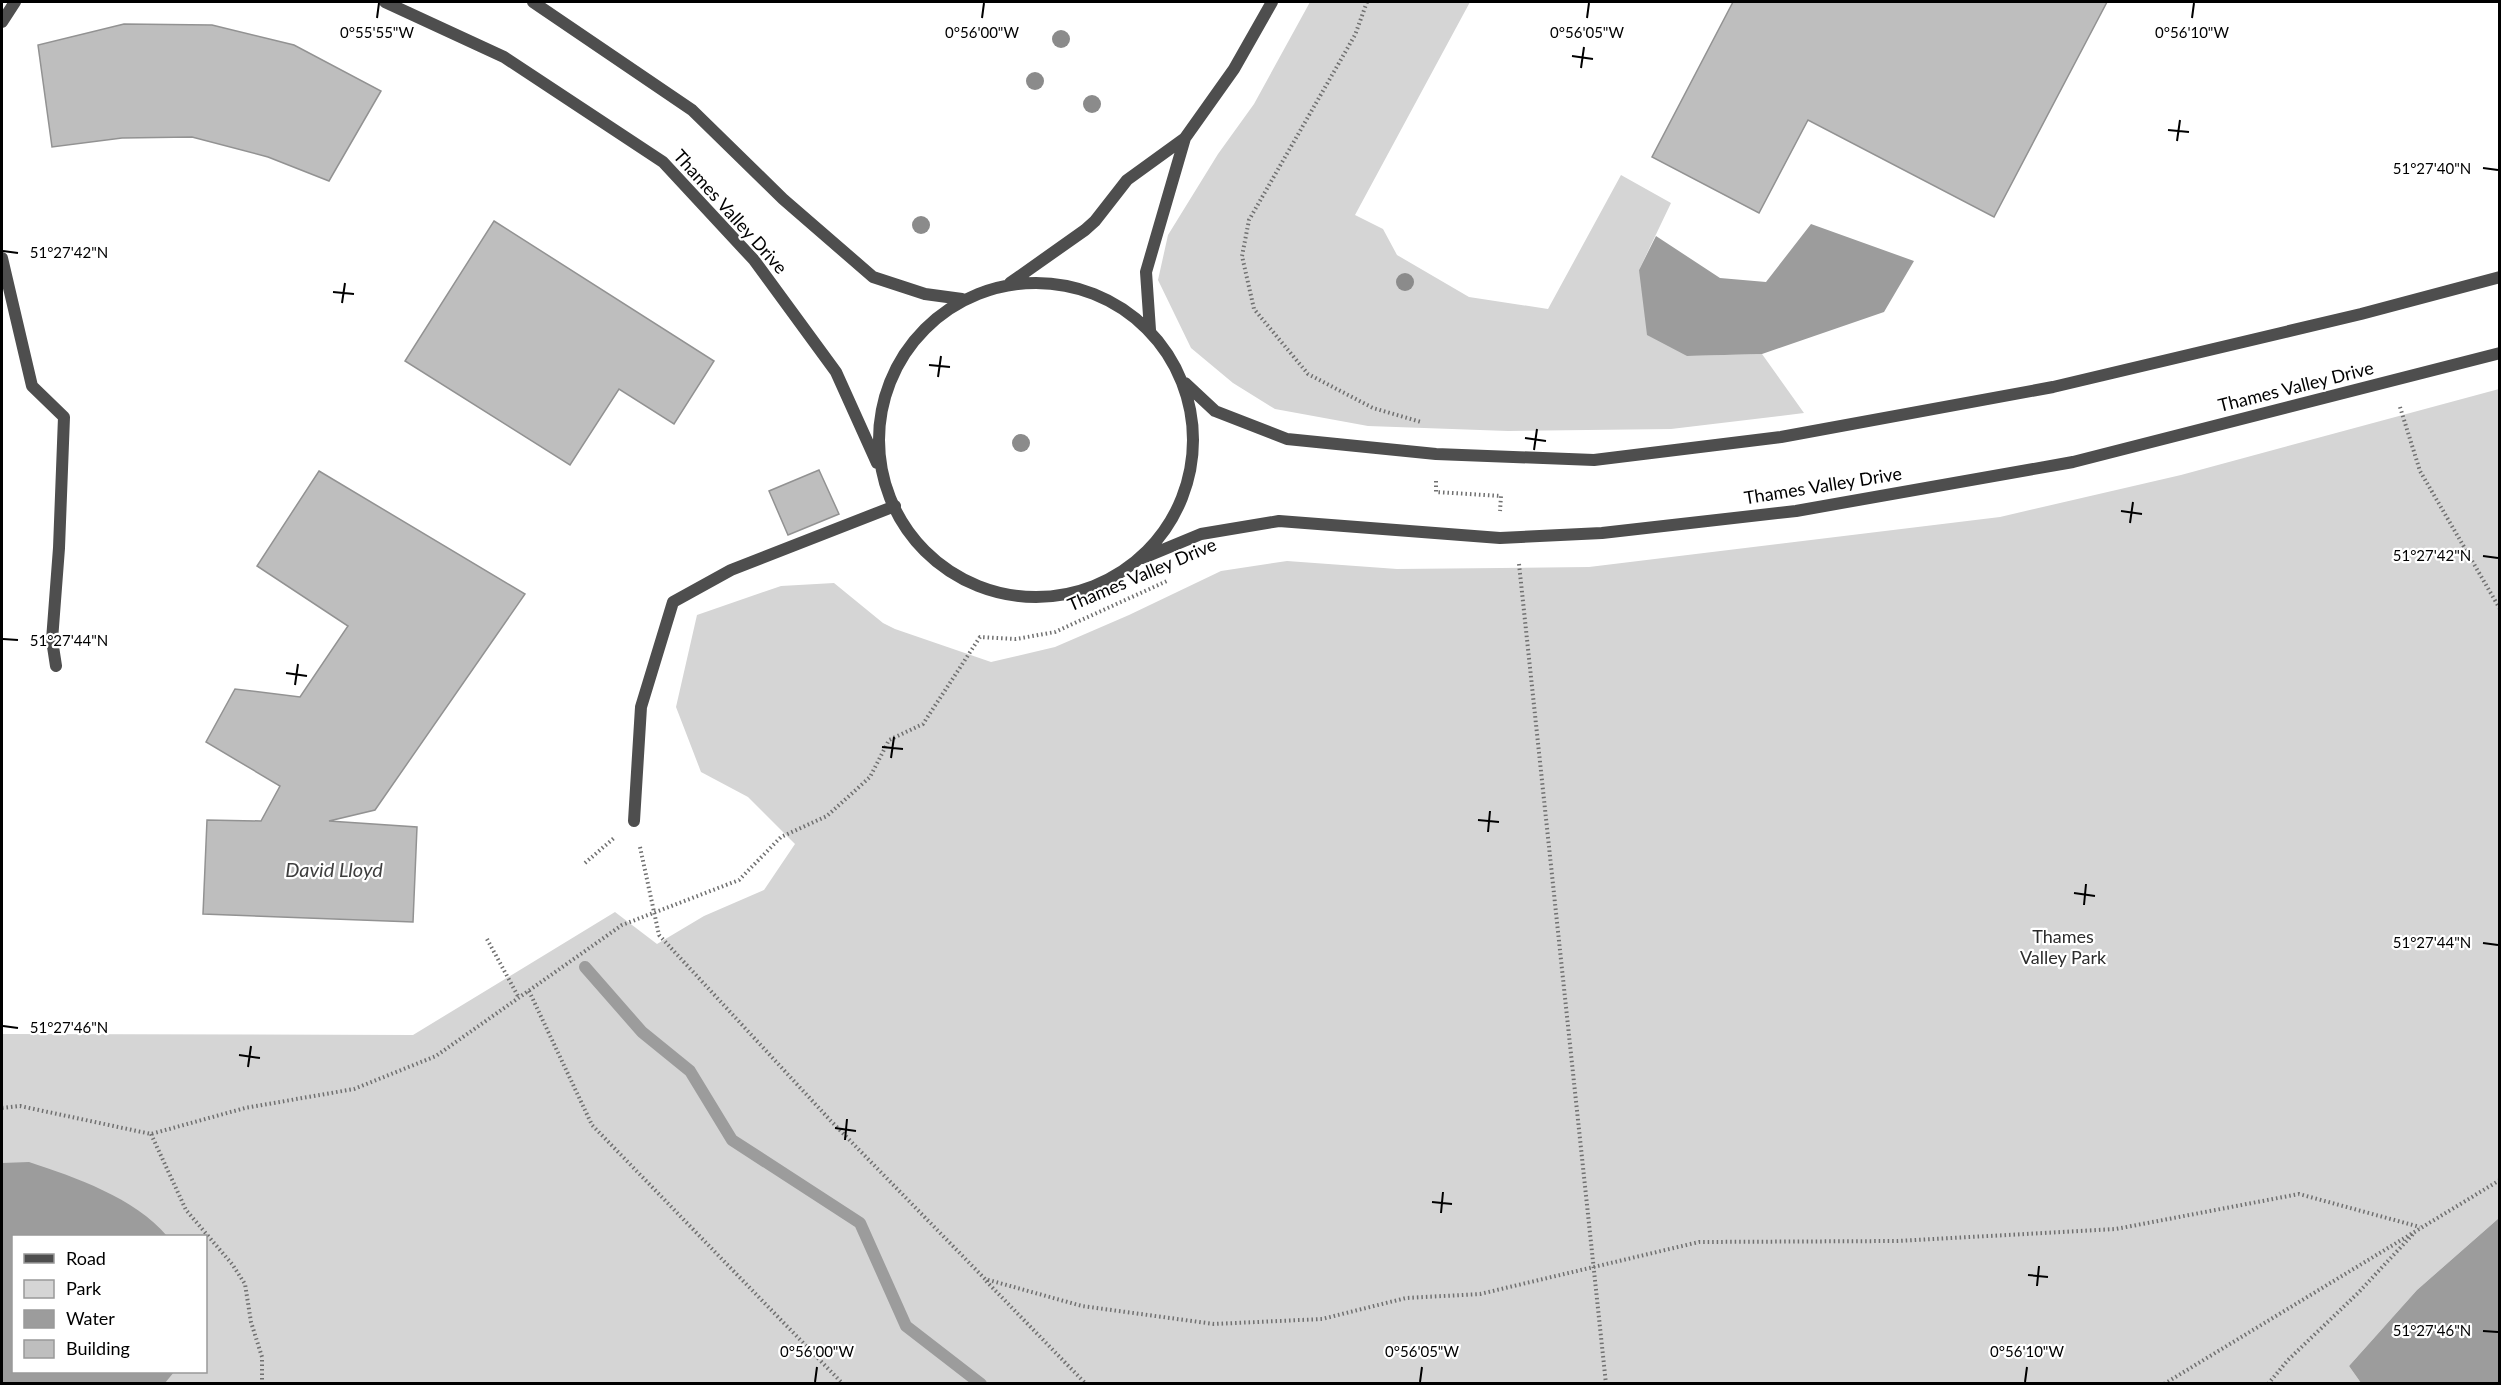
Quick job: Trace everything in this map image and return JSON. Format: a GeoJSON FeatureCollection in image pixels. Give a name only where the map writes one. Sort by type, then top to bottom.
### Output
{"type":"FeatureCollection","features":[{"type":"Feature","properties":{"kind":"street"},"geometry":{"type":"LineString","coordinates":[[2,22],[15,2]]}},
{"type":"Feature","properties":{"kind":"street","name":"Thames Valley Drive"},"geometry":{"type":"LineString","coordinates":[[385,2],[504,57],[663,162],[754,260],[836,372],[906,531],[936,563],[981,589],[1041,598],[1086,591],[1143,558],[1201,534],[1279,521],[1500,538],[1602,533],[1796,511],[2073,462],[2499,353]]}},
{"type":"Feature","properties":{"kind":"street"},"geometry":{"type":"LineString","coordinates":[[533,2],[692,110],[783,199],[873,277],[925,294],[962,299]]}},
{"type":"Feature","properties":{"kind":"street"},"geometry":{"type":"LineString","coordinates":[[879,467],[879,412],[891,373],[921,330],[962,299],[1010,283],[1085,230],[1095,221],[1127,180],[1185,138],[1234,69],[1272,2]]}},
{"type":"Feature","properties":{"kind":"street"},"geometry":{"type":"LineString","coordinates":[[1150,330],[1146,272],[1185,138]]}},
{"type":"Feature","properties":{"kind":"street"},"geometry":{"type":"LineString","coordinates":[[2,258],[32,386],[64,417],[59,548],[52,640],[56,666]]}},
{"type":"Feature","properties":{"kind":"street"},"geometry":{"type":"LineString","coordinates":[[1010,283],[1066,284],[1100,295],[1150,330],[1185,383],[1215,411],[1287,439],[1436,454],[1594,460],[1781,437],[2054,387],[2361,314],[2499,277]]}},
{"type":"Feature","properties":{"kind":"street"},"geometry":{"type":"LineString","coordinates":[[1143,558],[1180,508],[1195,432],[1185,383]]}},
{"type":"Feature","properties":{"kind":"street"},"geometry":{"type":"LineString","coordinates":[[634,821],[641,707],[674,602],[731,570],[895,506]]}},
{"type":"Feature","properties":{"kind":"path"},"geometry":{"type":"LineString","coordinates":[[1367,2],[1355,35],[1249,220],[1242,256],[1254,309],[1308,374],[1373,408],[1437,428],[1436,492],[1501,496],[1500,538]]}},
{"type":"Feature","properties":{"kind":"path"},"geometry":{"type":"LineString","coordinates":[[2400,407],[2420,471],[2499,609]]}},
{"type":"Feature","properties":{"kind":"path"},"geometry":{"type":"LineString","coordinates":[[1518,557],[1605,1383]]}},
{"type":"Feature","properties":{"kind":"path","name":"Thames Valley Drive"},"geometry":{"type":"LineString","coordinates":[[655,915],[739,880],[782,837],[827,816],[870,777],[889,740],[923,724],[980,637],[1016,639],[1055,632],[1169,581]]}},
{"type":"Feature","properties":{"kind":"path"},"geometry":{"type":"LineString","coordinates":[[585,863],[634,821],[659,935],[822,1111],[1086,1383]]}},
{"type":"Feature","properties":{"kind":"path"},"geometry":{"type":"LineString","coordinates":[[2,1108],[20,1106],[151,1134],[245,1108],[354,1089],[436,1056],[622,925],[655,915]]}},
{"type":"Feature","properties":{"kind":"path"},"geometry":{"type":"LineString","coordinates":[[487,939],[519,998]]}},
{"type":"Feature","properties":{"kind":"path"},"geometry":{"type":"LineString","coordinates":[[529,991],[592,1125],[843,1383]]}},
{"type":"Feature","properties":{"kind":"path"},"geometry":{"type":"LineString","coordinates":[[151,1134],[186,1210],[232,1264],[245,1284],[251,1322],[262,1357],[262,1383]]}},
{"type":"Feature","properties":{"kind":"path"},"geometry":{"type":"LineString","coordinates":[[2164,1383],[2499,1180]]}},
{"type":"Feature","properties":{"kind":"path"},"geometry":{"type":"LineString","coordinates":[[985,1279],[1082,1306],[1214,1323],[1322,1319],[1406,1298],[1480,1294],[1699,1242],[1898,1241],[2116,1228],[2299,1194],[2420,1227]]}},
{"type":"Feature","properties":{"kind":"path"},"geometry":{"type":"LineString","coordinates":[[2268,1383],[2420,1227]]}},
{"type":"Feature","properties":{"kind":"green space"},"geometry":{"type":"Polygon","coordinates":[[[1310,2],[1470,2],[1355,215],[1383,229],[1397,255],[1469,297],[1548,309],[1621,175],[1671,203],[1639,270],[1687,356],[1762,354],[1804,413],[1671,429],[1508,431],[1368,426],[1275,409],[1233,383],[1191,348],[1158,280],[1168,235],[1218,154],[1254,104],[1310,2]]]}},
{"type":"Feature","properties":{"kind":"green space","name":"Thames Valley Park"},"geometry":{"type":"Polygon","coordinates":[[[2499,389],[2499,1218],[2417,1290],[2349,1366],[2361,1383],[2,1384],[2,1034],[413,1035],[615,912],[657,944],[704,916],[764,890],[795,844],[748,797],[701,772],[676,707],[697,615],[781,586],[834,583],[883,623],[991,662],[1055,647],[1221,571],[1287,561],[1397,569],[1589,567],[2000,517],[2181,475],[2499,389]]]}},
{"type":"Feature","properties":{"kind":"water"},"geometry":{"type":"Polygon","coordinates":[[[1811,224],[1914,261],[1884,312],[1762,354],[1687,356],[1647,335],[1639,270],[1656,236],[1720,278],[1766,282],[1811,224]]]}},
{"type":"Feature","properties":{"kind":"water"},"geometry":{"type":"Polygon","coordinates":[[[29,1162],[103,1190],[138,1211],[166,1235],[12,1235],[12,1373],[173,1373],[165,1383],[2,1383],[2,1163],[29,1162]]]}},
{"type":"Feature","properties":{"kind":"water"},"geometry":{"type":"Polygon","coordinates":[[[2499,1218],[2499,1383],[2361,1383],[2349,1366],[2417,1290],[2499,1218]]]}},
{"type":"Feature","properties":{"kind":"building"},"geometry":{"type":"Polygon","coordinates":[[[1733,2],[2107,2],[1994,217],[1808,120],[1759,213],[1652,157],[1733,2]]]}},
{"type":"Feature","properties":{"kind":"building"},"geometry":{"type":"Polygon","coordinates":[[[124,24],[212,25],[294,45],[381,91],[329,181],[268,157],[192,137],[122,138],[52,147],[38,45],[124,24]]]}},
{"type":"Feature","properties":{"kind":"building"},"geometry":{"type":"Polygon","coordinates":[[[494,221],[714,361],[674,424],[619,389],[570,465],[405,361],[494,221]]]}},
{"type":"Feature","properties":{"kind":"building"},"geometry":{"type":"Polygon","coordinates":[[[819,470],[839,514],[788,535],[769,491],[819,470]]]}},
{"type":"Feature","properties":{"kind":"building"},"geometry":{"type":"Polygon","coordinates":[[[319,471],[525,594],[375,810],[329,821],[417,827],[413,922],[203,914],[207,820],[261,821],[280,786],[206,742],[235,689],[300,697],[348,626],[257,566],[319,471]]]}},
{"type":"Feature","properties":{"kind":"waterway"},"geometry":{"type":"LineString","coordinates":[[585,967],[642,1032],[690,1071],[732,1140],[860,1223],[906,1326],[981,1384]]}},
{"type":"Feature","properties":{"kind":"water label","name":"David Lloyd"},"geometry":{"type":"Point","coordinates":[334,870]}}]}
